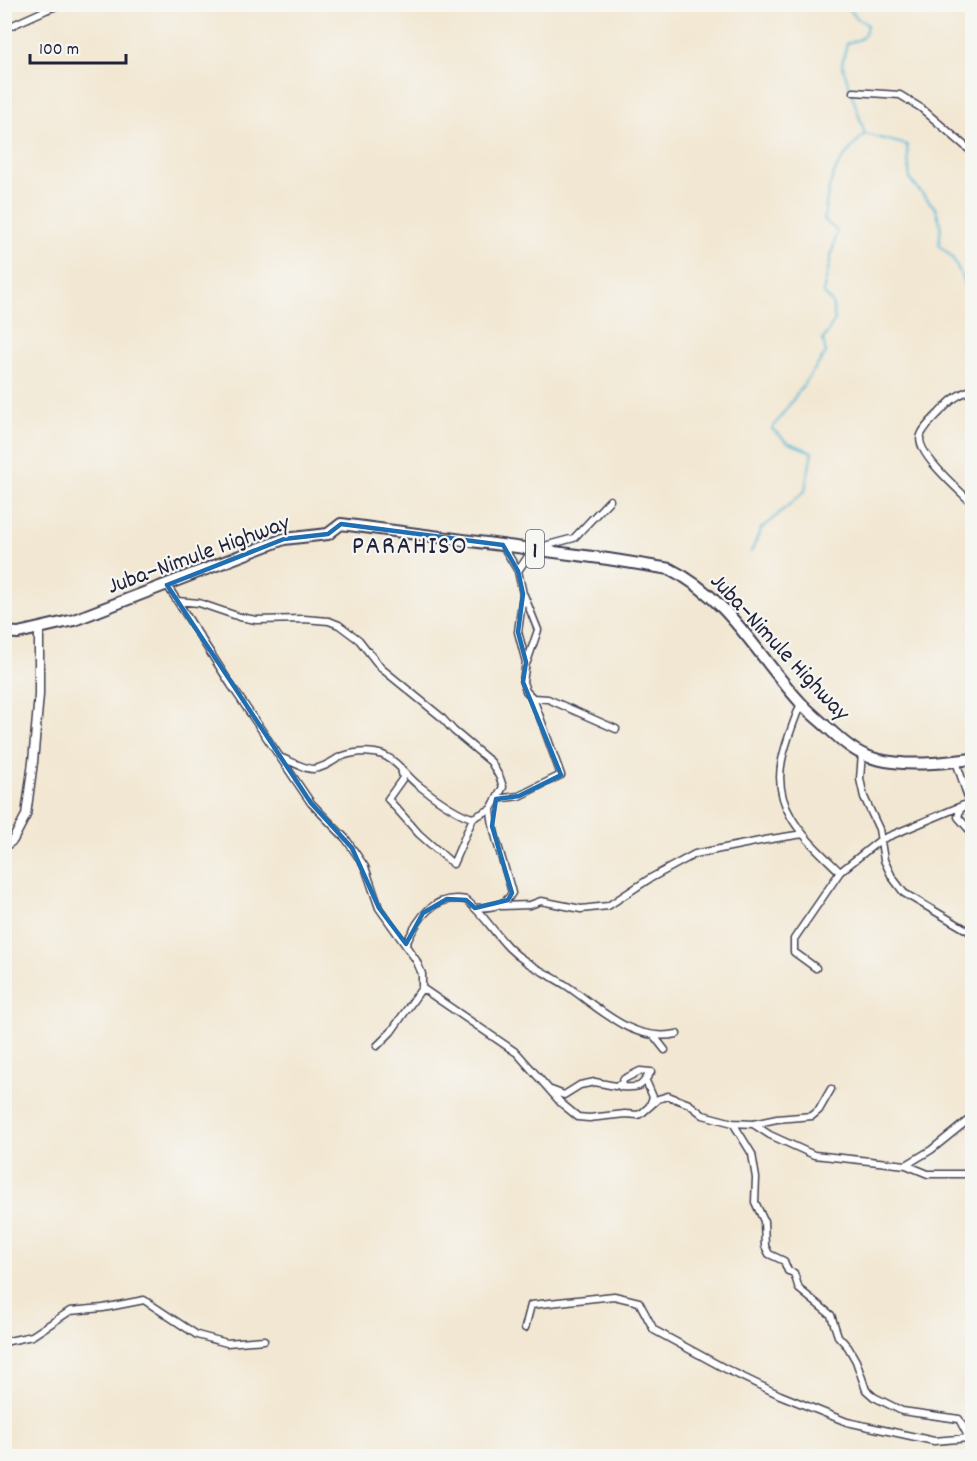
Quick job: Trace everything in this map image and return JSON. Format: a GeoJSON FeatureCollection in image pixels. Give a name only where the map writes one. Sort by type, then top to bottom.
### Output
{"type":"FeatureCollection","features":[{"type":"Feature","properties":{"kind":"main road","name":"Juba–Nimule Highway"},"geometry":{"type":"LineString","coordinates":[[39,628],[74,620],[284,539],[328,534],[341,524],[502,544],[669,569],[682,575],[710,595],[728,612],[801,703],[844,742],[862,754],[876,759],[904,763],[972,759]]}},
{"type":"Feature","properties":{"kind":"main road","name":"1"},"geometry":{"type":"LineString","coordinates":[[4,632],[18,633],[39,628]]}},
{"type":"Feature","properties":{"kind":"street"},"geometry":{"type":"LineString","coordinates":[[4,29],[62,4]]}},
{"type":"Feature","properties":{"kind":"street"},"geometry":{"type":"LineString","coordinates":[[854,92],[900,95],[921,108],[972,152]]}},
{"type":"Feature","properties":{"kind":"street"},"geometry":{"type":"LineString","coordinates":[[972,390],[964,392],[938,413],[920,435],[920,443],[930,460],[972,503]]}},
{"type":"Feature","properties":{"kind":"street"},"geometry":{"type":"LineString","coordinates":[[518,571],[533,549],[574,538],[610,500]]}},
{"type":"Feature","properties":{"kind":"street"},"geometry":{"type":"LineString","coordinates":[[496,799],[519,796],[561,775],[532,698],[526,691],[523,681],[526,662],[538,630],[523,594],[518,571],[502,544]]}},
{"type":"Feature","properties":{"kind":"street"},"geometry":{"type":"LineString","coordinates":[[167,585],[311,803],[346,839],[359,858],[371,883],[379,908],[416,960],[422,974],[422,988],[391,1032],[377,1046]]}},
{"type":"Feature","properties":{"kind":"street"},"geometry":{"type":"LineString","coordinates":[[523,594],[518,632],[526,662]]}},
{"type":"Feature","properties":{"kind":"street"},"geometry":{"type":"LineString","coordinates":[[177,600],[199,603],[256,620],[329,621],[349,630],[381,668],[440,716],[491,762],[503,787],[491,809],[492,826],[512,893],[501,906]]}},
{"type":"Feature","properties":{"kind":"street"},"geometry":{"type":"LineString","coordinates":[[4,847],[13,840],[26,815],[39,695],[39,628]]}},
{"type":"Feature","properties":{"kind":"street"},"geometry":{"type":"LineString","coordinates":[[532,698],[548,699],[616,729]]}},
{"type":"Feature","properties":{"kind":"street"},"geometry":{"type":"LineString","coordinates":[[801,703],[781,761],[781,792],[786,811],[803,834],[840,872]]}},
{"type":"Feature","properties":{"kind":"street"},"geometry":{"type":"LineString","coordinates":[[282,758],[311,769],[364,751],[384,755],[401,768],[417,785],[464,816],[473,818],[491,809]]}},
{"type":"Feature","properties":{"kind":"street"},"geometry":{"type":"LineString","coordinates":[[862,754],[860,779],[864,797],[879,829],[888,869],[904,893],[972,933]]}},
{"type":"Feature","properties":{"kind":"street"},"geometry":{"type":"LineString","coordinates":[[816,968],[794,952],[794,939],[840,872],[880,840],[969,801],[956,761]]}},
{"type":"Feature","properties":{"kind":"street"},"geometry":{"type":"LineString","coordinates":[[401,768],[403,778],[388,799],[419,834],[453,864],[473,818]]}},
{"type":"Feature","properties":{"kind":"street"},"geometry":{"type":"LineString","coordinates":[[964,805],[958,817],[972,833]]}},
{"type":"Feature","properties":{"kind":"street"},"geometry":{"type":"LineString","coordinates":[[475,908],[530,905],[541,901],[581,909],[608,906],[649,879],[695,854],[803,834]]}},
{"type":"Feature","properties":{"kind":"street"},"geometry":{"type":"LineString","coordinates":[[406,944],[423,914],[447,899],[466,900],[494,933],[535,969],[565,985],[622,1025],[654,1036],[677,1034]]}},
{"type":"Feature","properties":{"kind":"street"},"geometry":{"type":"LineString","coordinates":[[422,988],[517,1053],[561,1103],[578,1116],[589,1118],[638,1115],[658,1100],[668,1096],[689,1104],[703,1115],[732,1123],[753,1124],[812,1116],[819,1110],[831,1089]]}},
{"type":"Feature","properties":{"kind":"street"},"geometry":{"type":"LineString","coordinates":[[654,1036],[665,1050]]}},
{"type":"Feature","properties":{"kind":"street"},"geometry":{"type":"LineString","coordinates":[[548,1088],[564,1095],[580,1085],[595,1082],[609,1086],[621,1084],[640,1071],[651,1072],[644,1085],[621,1087],[621,1084]]}},
{"type":"Feature","properties":{"kind":"street"},"geometry":{"type":"LineString","coordinates":[[646,1081],[652,1097],[650,1106]]}},
{"type":"Feature","properties":{"kind":"street"},"geometry":{"type":"LineString","coordinates":[[906,1165],[931,1150],[972,1117]]}},
{"type":"Feature","properties":{"kind":"street"},"geometry":{"type":"LineString","coordinates":[[525,1328],[531,1305],[614,1296],[639,1302],[654,1330],[780,1395],[846,1422],[934,1441],[971,1440],[959,1419],[902,1411],[874,1397],[866,1390],[856,1361],[838,1336],[831,1315],[799,1289],[794,1273],[788,1271],[784,1261],[769,1254],[765,1246],[764,1221],[755,1202],[756,1178],[753,1160],[732,1123]]}},
{"type":"Feature","properties":{"kind":"street"},"geometry":{"type":"LineString","coordinates":[[753,1124],[770,1135],[814,1155],[906,1165],[928,1174],[972,1174]]}},
{"type":"Feature","properties":{"kind":"street"},"geometry":{"type":"LineString","coordinates":[[4,1342],[32,1336],[70,1311],[103,1308],[144,1299],[197,1335],[227,1343],[264,1340]]}},
{"type":"Feature","properties":{"kind":"highlighted area"},"geometry":{"type":"Polygon","coordinates":[[[341,524],[503,545],[518,571],[523,594],[518,632],[526,662],[523,682],[561,775],[519,796],[496,799],[492,826],[512,893],[508,900],[475,908],[466,900],[447,899],[423,913],[406,944],[379,908],[352,848],[311,803],[167,585],[284,539],[328,534],[341,524]]]}},
{"type":"Feature","properties":{"kind":"waterway"},"geometry":{"type":"LineString","coordinates":[[844,4],[858,19],[867,24],[862,38],[847,43],[842,64],[865,134],[907,145],[910,180],[936,209],[941,226],[939,245],[952,257],[972,298]]}},
{"type":"Feature","properties":{"kind":"waterway"},"geometry":{"type":"LineString","coordinates":[[751,552],[761,529],[805,491],[812,452],[787,442],[772,429],[826,353],[823,340],[835,320],[832,303],[823,292],[837,231],[824,220],[828,193],[840,163],[865,134]]}},
{"type":"Feature","properties":{"kind":"district","name":"PARAHISO"},"geometry":{"type":"Point","coordinates":[410,544]}}]}
